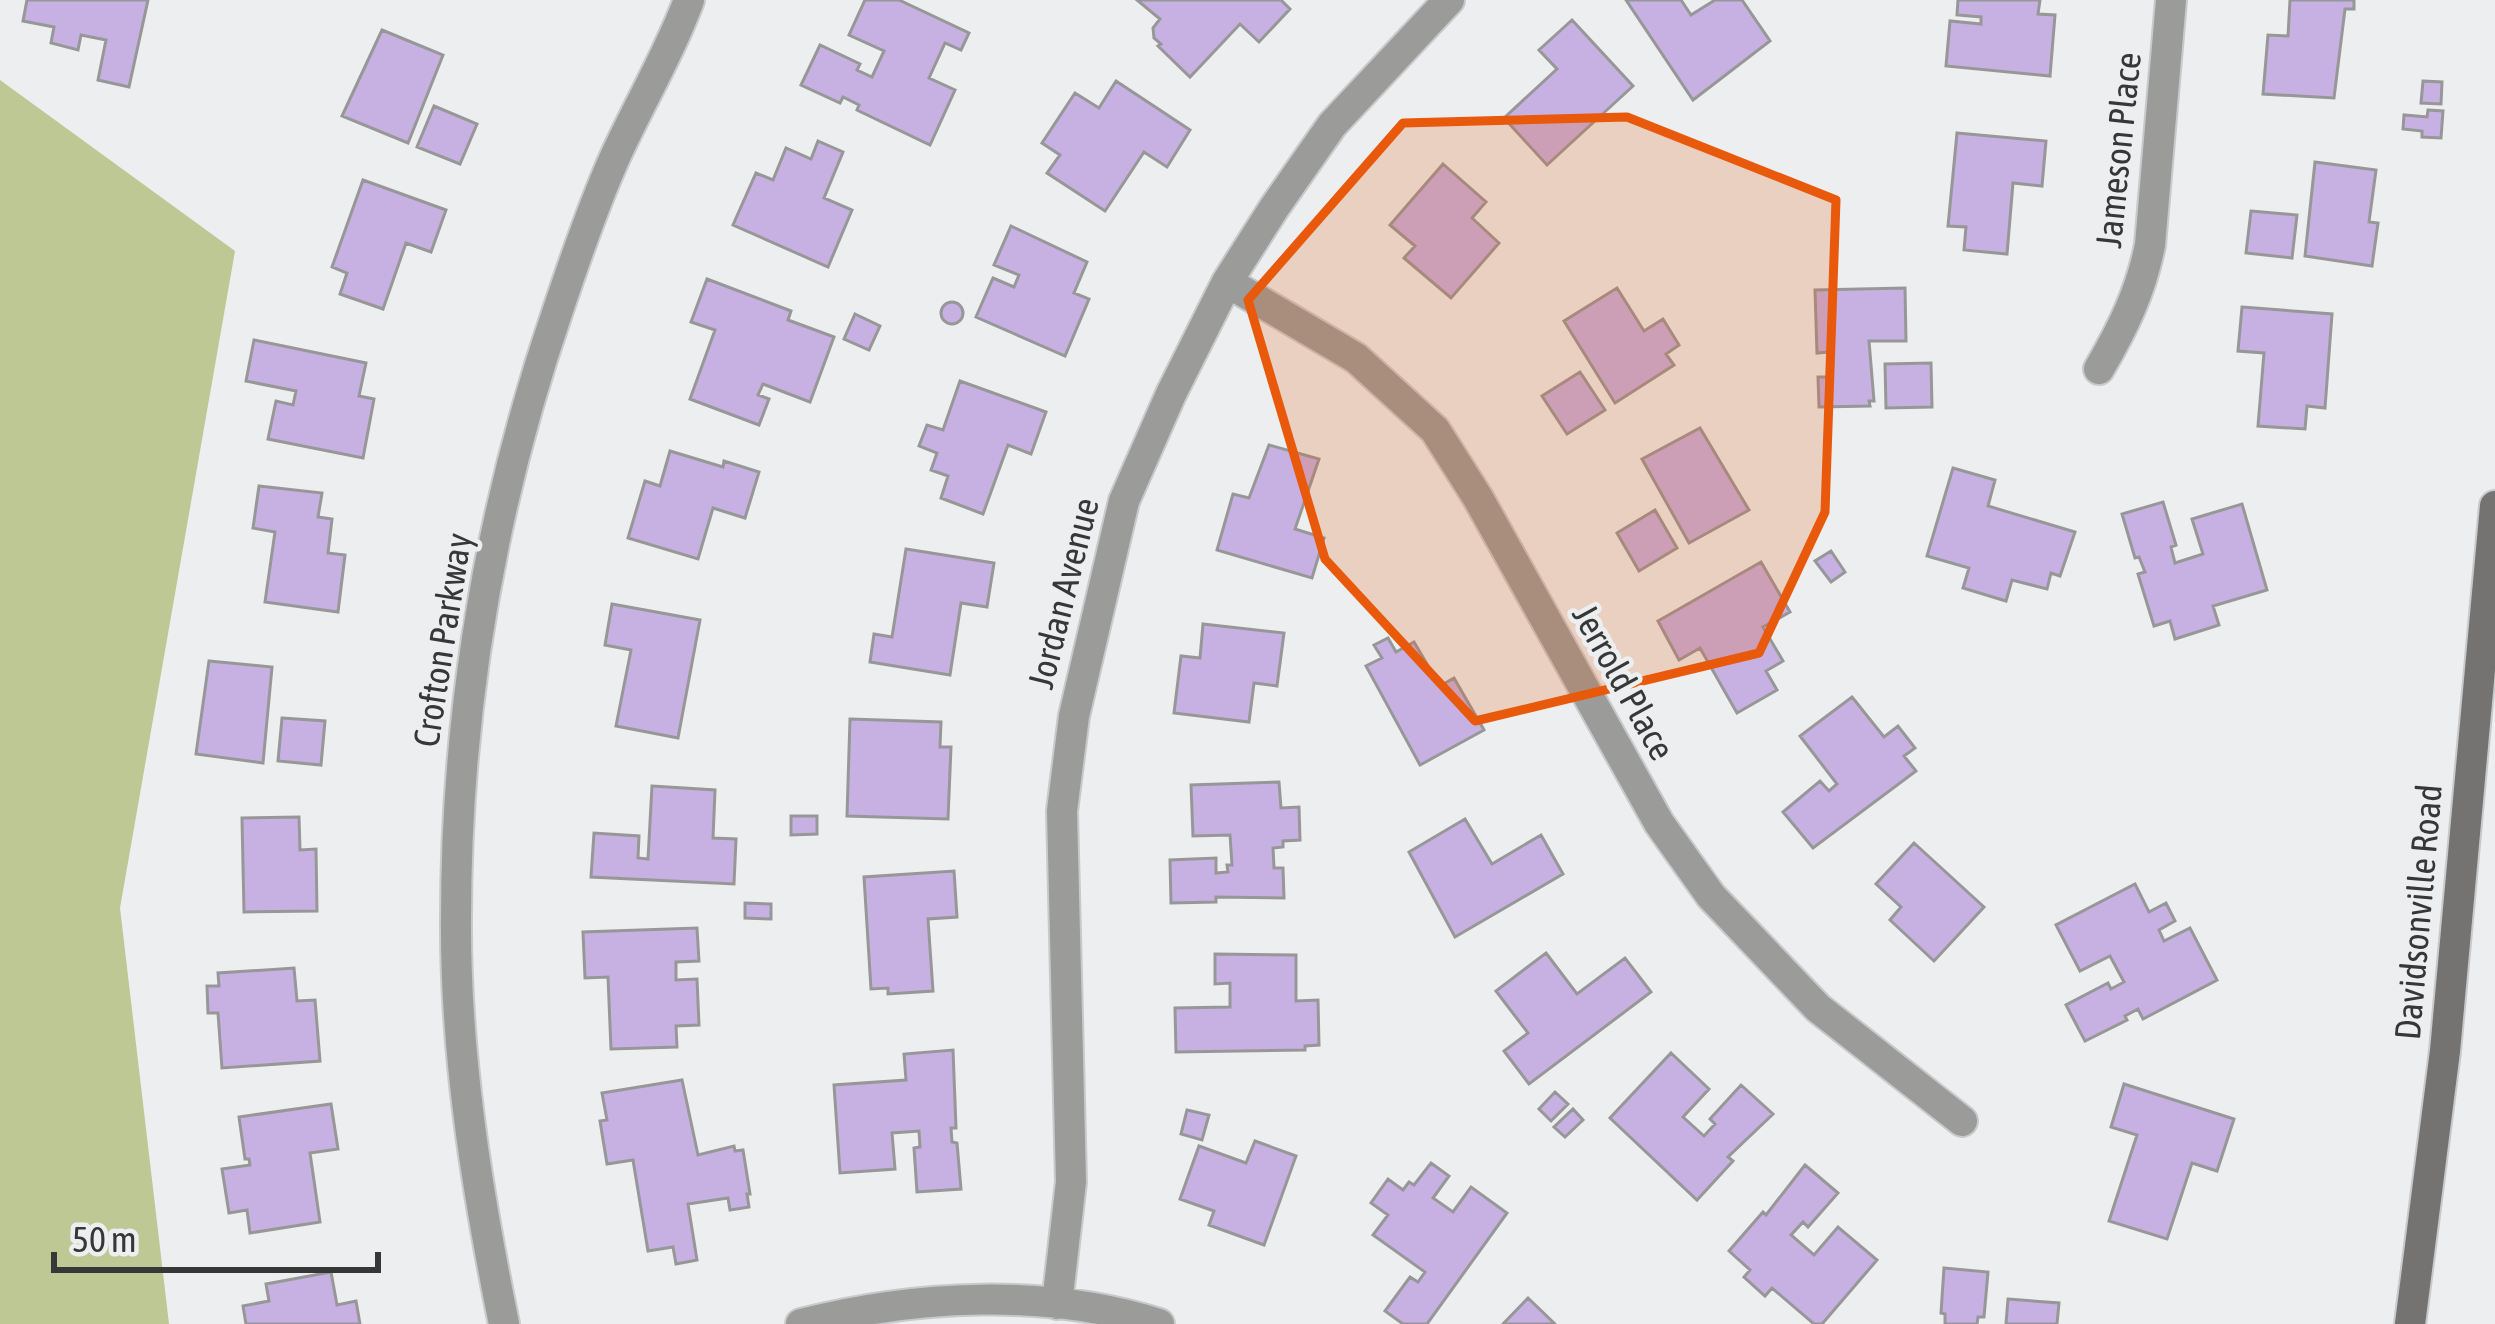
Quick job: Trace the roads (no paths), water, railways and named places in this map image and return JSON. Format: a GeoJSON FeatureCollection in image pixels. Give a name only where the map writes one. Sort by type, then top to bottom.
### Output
{"type":"FeatureCollection","features":[{"type":"Feature","properties":{"kind":"main road","name":"Davidsonville Road"},"geometry":{"type":"LineString","coordinates":[[2410,1324],[2445,1052],[2495,506]]}},
{"type":"Feature","properties":{"kind":"street","name":"Crofton Parkway"},"geometry":{"type":"LineString","coordinates":[[504,1324],[464,1072],[456,920],[462,764],[481,608],[513,458],[557,310],[614,159],[689,0]]}},
{"type":"Feature","properties":{"kind":"street","name":"Jordan Avenue"},"geometry":{"type":"LineString","coordinates":[[1057,1304],[1071,1182],[1063,811],[1073,716],[1124,501],[1227,282],[1332,125],[1449,0]]}},
{"type":"Feature","properties":{"kind":"street","name":"Jameson Place"},"geometry":{"type":"LineString","coordinates":[[2099,369],[2143,281],[2171,0]]}},
{"type":"Feature","properties":{"kind":"street","name":"Jerrold Place"},"geometry":{"type":"LineString","coordinates":[[1227,282],[1357,358],[1436,430],[1659,823],[1712,896],[1818,1008],[1962,1121]]}},
{"type":"Feature","properties":{"kind":"street"},"geometry":{"type":"LineString","coordinates":[[801,1324],[892,1307],[970,1300],[1057,1304],[1159,1324]]}}]}
